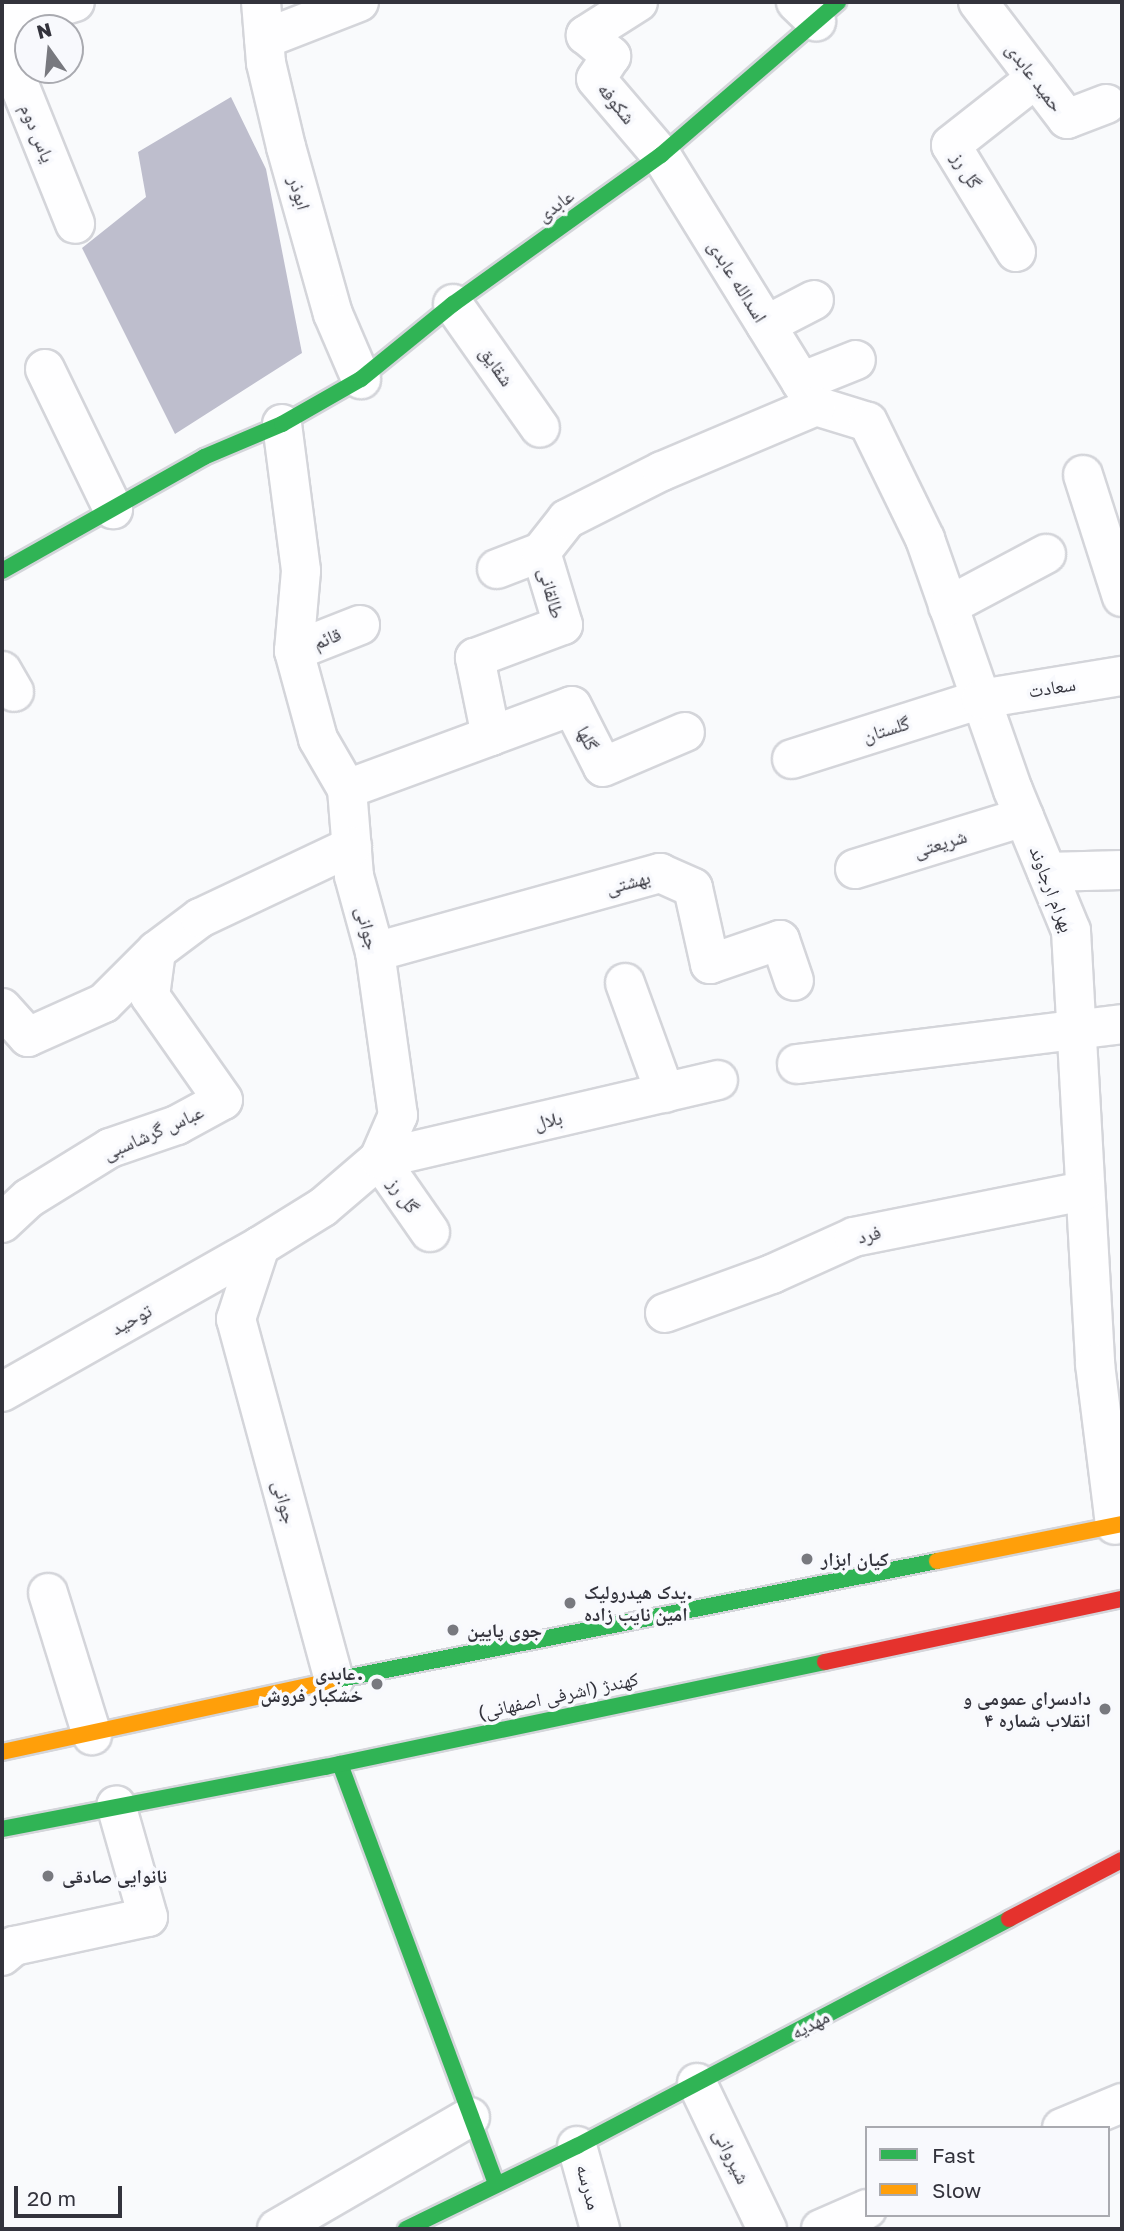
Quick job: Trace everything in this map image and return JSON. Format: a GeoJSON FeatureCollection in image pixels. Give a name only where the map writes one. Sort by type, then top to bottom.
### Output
{"type":"FeatureCollection","features":[{"type":"Feature","properties":{"kind":"main road","name":"عابدی"},"geometry":{"type":"LineString","coordinates":[[282,424],[361,379],[453,304],[661,155],[817,8]]}},
{"type":"Feature","properties":{"kind":"main road"},"geometry":{"type":"LineString","coordinates":[[2,571],[204,457],[282,424]]}},
{"type":"Feature","properties":{"kind":"main road"},"geometry":{"type":"LineString","coordinates":[[2,1752],[92,1735],[334,1680],[1119,1524]]}},
{"type":"Feature","properties":{"kind":"main road","name":"کهندژ (اشرفی اصفهانی)"},"geometry":{"type":"LineString","coordinates":[[2,1829],[340,1764],[1122,1599]]}},
{"type":"Feature","properties":{"kind":"main road"},"geometry":{"type":"LineString","coordinates":[[340,1764],[496,2184]]}},
{"type":"Feature","properties":{"kind":"main road","name":"مهدیه"},"geometry":{"type":"LineString","coordinates":[[421,2225],[1122,1860]]}},
{"type":"Feature","properties":{"kind":"street"},"geometry":{"type":"LineString","coordinates":[[2,24],[75,2]]}},
{"type":"Feature","properties":{"kind":"street","name":"ابوذر"},"geometry":{"type":"LineString","coordinates":[[261,2],[264,40],[286,146],[333,314],[361,379]]}},
{"type":"Feature","properties":{"kind":"street"},"geometry":{"type":"LineString","coordinates":[[264,40],[359,2]]}},
{"type":"Feature","properties":{"kind":"street","name":"شکوفه"},"geometry":{"type":"LineString","coordinates":[[638,2],[586,35],[611,56],[596,79],[661,155]]}},
{"type":"Feature","properties":{"kind":"street","name":"حمید عابدی"},"geometry":{"type":"LineString","coordinates":[[978,2],[1067,119],[1106,104]]}},
{"type":"Feature","properties":{"kind":"street","name":"یاس دوم"},"geometry":{"type":"LineString","coordinates":[[2,42],[75,224]]}},
{"type":"Feature","properties":{"kind":"street","name":"گل رز"},"geometry":{"type":"LineString","coordinates":[[1016,252],[951,145],[1036,78]]}},
{"type":"Feature","properties":{"kind":"street","name":"اسدالله عابدی"},"geometry":{"type":"LineString","coordinates":[[661,155],[808,394]]}},
{"type":"Feature","properties":{"kind":"street"},"geometry":{"type":"LineString","coordinates":[[766,326],[814,300]]}},
{"type":"Feature","properties":{"kind":"street","name":"شقایق"},"geometry":{"type":"LineString","coordinates":[[453,304],[540,428]]}},
{"type":"Feature","properties":{"kind":"street","name":"طالقانی"},"geometry":{"type":"LineString","coordinates":[[491,736],[475,658],[563,625],[541,552],[567,519],[808,394],[856,360]]}},
{"type":"Feature","properties":{"kind":"street"},"geometry":{"type":"LineString","coordinates":[[45,369],[113,509]]}},
{"type":"Feature","properties":{"kind":"street","name":"بهرام ارجاوند"},"geometry":{"type":"LineString","coordinates":[[808,394],[869,422],[925,539],[1024,817],[1071,931],[1084,1191],[1108,1361],[1119,1524]]}},
{"type":"Feature","properties":{"kind":"street","name":"جوانی"},"geometry":{"type":"LineString","coordinates":[[282,424],[301,571],[294,651],[318,739],[347,789],[354,876],[375,952],[398,1115],[379,1158],[323,1207],[260,1246],[236,1319],[334,1680]]}},
{"type":"Feature","properties":{"kind":"street"},"geometry":{"type":"LineString","coordinates":[[1083,475],[1122,597]]}},
{"type":"Feature","properties":{"kind":"street"},"geometry":{"type":"LineString","coordinates":[[497,569],[541,552]]}},
{"type":"Feature","properties":{"kind":"street"},"geometry":{"type":"LineString","coordinates":[[948,606],[1045,554]]}},
{"type":"Feature","properties":{"kind":"street","name":"قائم"},"geometry":{"type":"LineString","coordinates":[[294,651],[360,625]]}},
{"type":"Feature","properties":{"kind":"street","name":"سعادت"},"geometry":{"type":"LineString","coordinates":[[981,699],[1122,676]]}},
{"type":"Feature","properties":{"kind":"street","name":"گلستان"},"geometry":{"type":"LineString","coordinates":[[792,759],[981,699]]}},
{"type":"Feature","properties":{"kind":"street","name":"گلها"},"geometry":{"type":"LineString","coordinates":[[491,736],[572,706],[603,766],[685,732]]}},
{"type":"Feature","properties":{"kind":"street"},"geometry":{"type":"LineString","coordinates":[[347,789],[491,736]]}},
{"type":"Feature","properties":{"kind":"street","name":"شریعتی"},"geometry":{"type":"LineString","coordinates":[[855,869],[1024,817]]}},
{"type":"Feature","properties":{"kind":"street"},"geometry":{"type":"LineString","coordinates":[[2,1009],[28,1037],[104,1003],[156,951],[200,918],[352,846]]}},
{"type":"Feature","properties":{"kind":"street"},"geometry":{"type":"LineString","coordinates":[[1047,872],[1122,870]]}},
{"type":"Feature","properties":{"kind":"street","name":"بهشتی"},"geometry":{"type":"LineString","coordinates":[[375,952],[660,873],[693,888],[710,964],[780,940],[794,981]]}},
{"type":"Feature","properties":{"kind":"street","name":"عباس گرشاسبی"},"geometry":{"type":"LineString","coordinates":[[2,1223],[29,1198],[110,1149],[177,1125],[223,1100],[150,996],[156,951]]}},
{"type":"Feature","properties":{"kind":"street"},"geometry":{"type":"LineString","coordinates":[[625,983],[665,1093]]}},
{"type":"Feature","properties":{"kind":"street"},"geometry":{"type":"LineString","coordinates":[[797,1063],[1075,1032],[1122,1024]]}},
{"type":"Feature","properties":{"kind":"street","name":"بلال"},"geometry":{"type":"LineString","coordinates":[[379,1158],[718,1080]]}},
{"type":"Feature","properties":{"kind":"street","name":"گل رز"},"geometry":{"type":"LineString","coordinates":[[379,1158],[430,1232]]}},
{"type":"Feature","properties":{"kind":"street","name":"فرد"},"geometry":{"type":"LineString","coordinates":[[665,1313],[772,1274],[854,1237],[1084,1191]]}},
{"type":"Feature","properties":{"kind":"street","name":"توحید"},"geometry":{"type":"LineString","coordinates":[[2,1392],[260,1246]]}},
{"type":"Feature","properties":{"kind":"street"},"geometry":{"type":"LineString","coordinates":[[48,1593],[92,1735]]}},
{"type":"Feature","properties":{"kind":"street"},"geometry":{"type":"LineString","coordinates":[[2,1956],[14,1946],[148,1917],[116,1805]]}},
{"type":"Feature","properties":{"kind":"street","name":"شیروانی"},"geometry":{"type":"LineString","coordinates":[[697,2083],[767,2229]]}},
{"type":"Feature","properties":{"kind":"street"},"geometry":{"type":"LineString","coordinates":[[1067,2126],[1122,2103]]}},
{"type":"Feature","properties":{"kind":"street"},"geometry":{"type":"LineString","coordinates":[[277,2229],[470,2117]]}},
{"type":"Feature","properties":{"kind":"street","name":"مدرسه"},"geometry":{"type":"LineString","coordinates":[[577,2146],[600,2229]]}},
{"type":"Feature","properties":{"kind":"street"},"geometry":{"type":"LineString","coordinates":[[821,2229],[865,2210]]}},
{"type":"Feature","properties":{"kind":"building"},"geometry":{"type":"Polygon","coordinates":[[[231,97],[266,169],[302,353],[175,434],[82,248],[146,197],[138,152],[231,97]]]}},
{"type":"Feature","properties":{"kind":"traffic: fast"},"geometry":{"type":"LineString","coordinates":[[2,571],[204,457],[282,424],[361,379],[453,304],[661,155],[838,2]]}},
{"type":"Feature","properties":{"kind":"traffic: fast"},"geometry":{"type":"LineString","coordinates":[[330,1681],[937,1561]]}},
{"type":"Feature","properties":{"kind":"traffic: fast"},"geometry":{"type":"LineString","coordinates":[[2,1829],[325,1767],[825,1662]]}},
{"type":"Feature","properties":{"kind":"traffic: fast"},"geometry":{"type":"LineString","coordinates":[[340,1764],[496,2184]]}},
{"type":"Feature","properties":{"kind":"traffic: fast"},"geometry":{"type":"LineString","coordinates":[[406,2229],[577,2146],[1009,1919]]}},
{"type":"Feature","properties":{"kind":"traffic: slow"},"geometry":{"type":"LineString","coordinates":[[937,1561],[1122,1524]]}},
{"type":"Feature","properties":{"kind":"traffic: slow"},"geometry":{"type":"LineString","coordinates":[[2,1752],[330,1681]]}},
{"type":"Feature","properties":{"kind":"traffic: jam"},"geometry":{"type":"LineString","coordinates":[[825,1662],[1122,1599]]}},
{"type":"Feature","properties":{"kind":"traffic: jam"},"geometry":{"type":"LineString","coordinates":[[1009,1919],[1122,1860]]}},
{"type":"Feature","properties":{"kind":"place","name":"کیان ابزار"},"geometry":{"type":"Point","coordinates":[807,1559]}},
{"type":"Feature","properties":{"kind":"place","name":"یدک هیدرولیک. امین نایب زاده"},"geometry":{"type":"Point","coordinates":[570,1603]}},
{"type":"Feature","properties":{"kind":"place","name":"جوی پایین"},"geometry":{"type":"Point","coordinates":[453,1630]}},
{"type":"Feature","properties":{"kind":"place","name":"عابدی. خشکبار فروش"},"geometry":{"type":"Point","coordinates":[377,1684]}},
{"type":"Feature","properties":{"kind":"place","name":"دادسرای عمومی و انقلاب شماره ۴"},"geometry":{"type":"Point","coordinates":[1105,1709]}},
{"type":"Feature","properties":{"kind":"place","name":"نانوایی صادقی"},"geometry":{"type":"Point","coordinates":[48,1876]}}]}
